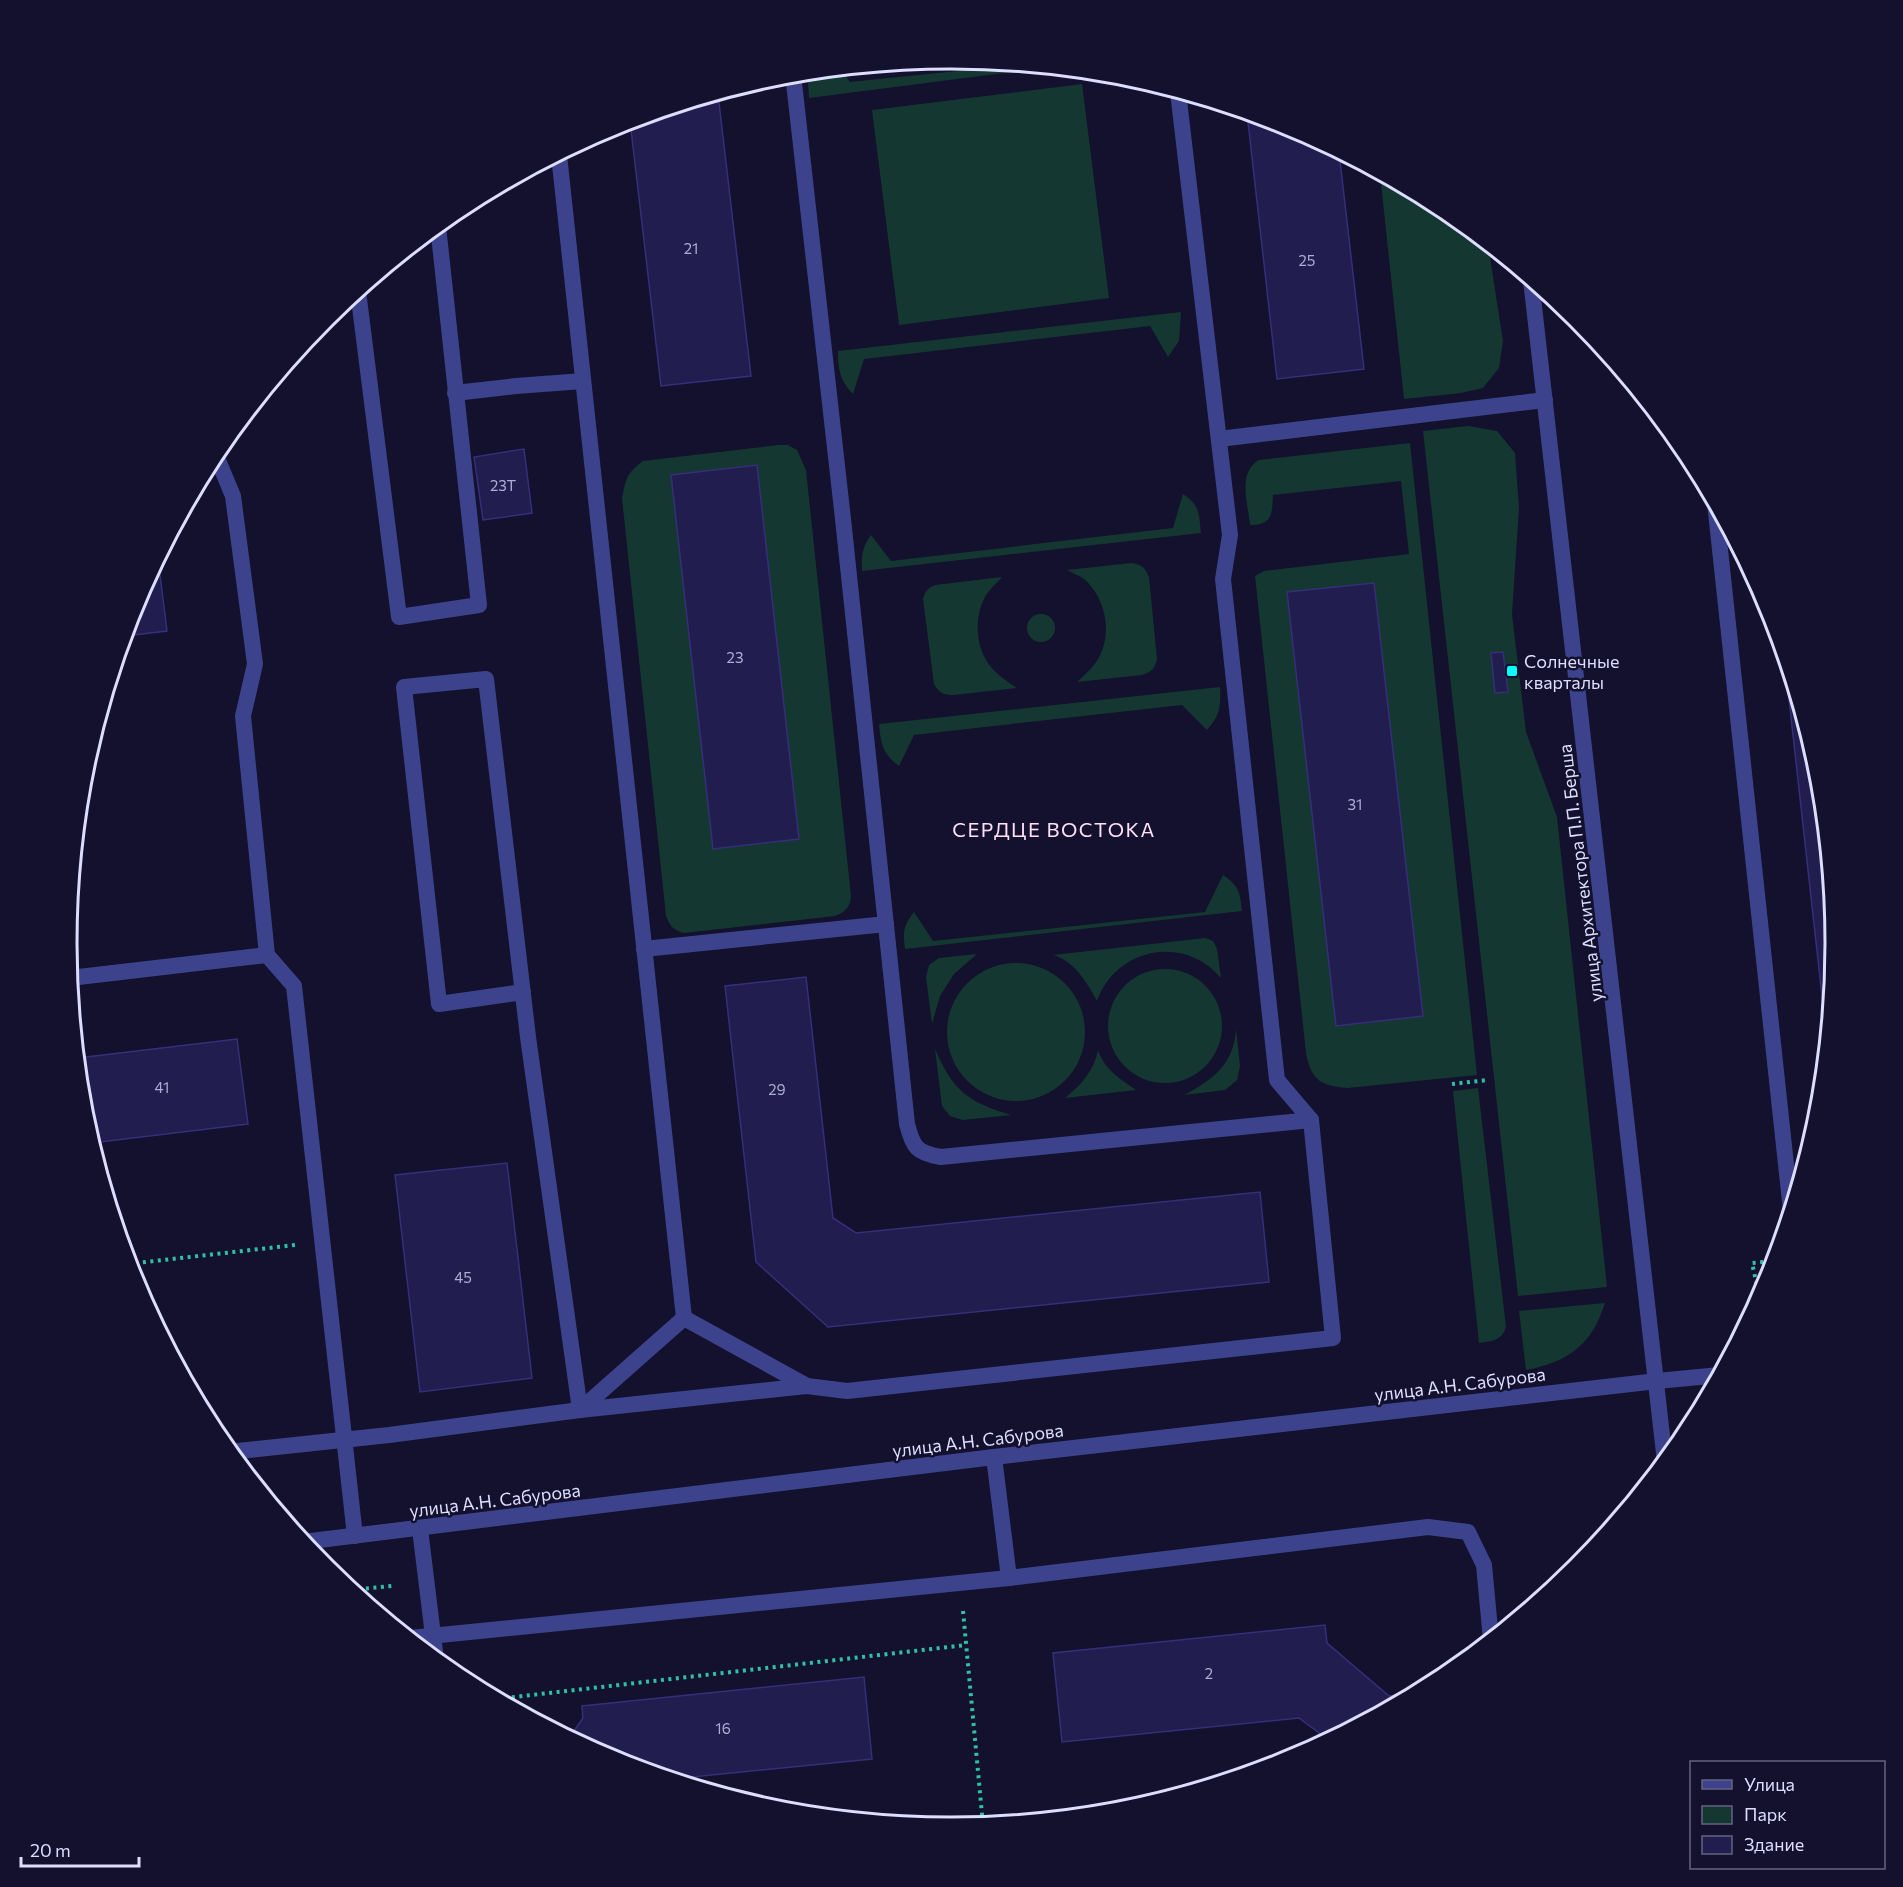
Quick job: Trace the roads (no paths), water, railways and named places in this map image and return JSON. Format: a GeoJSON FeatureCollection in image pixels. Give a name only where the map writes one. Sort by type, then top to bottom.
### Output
{"type":"FeatureCollection","features":[{"type":"Feature","properties":{"kind":"street"},"geometry":{"type":"LineString","coordinates":[[794,84],[907,1124],[912,1141],[923,1154],[941,1157],[1311,1120]]}},
{"type":"Feature","properties":{"kind":"street"},"geometry":{"type":"LineString","coordinates":[[240,1451],[580,1410],[807,1386],[847,1391],[1333,1338],[1311,1120],[1277,1080],[1224,579],[1230,536],[1179,99]]}},
{"type":"Feature","properties":{"kind":"street"},"geometry":{"type":"LineString","coordinates":[[560,162],[684,1318]]}},
{"type":"Feature","properties":{"kind":"street"},"geometry":{"type":"LineString","coordinates":[[359,301],[399,617],[479,605],[439,236]]}},
{"type":"Feature","properties":{"kind":"street","name":"улица Архитектора П.П. Берша"},"geometry":{"type":"LineString","coordinates":[[1532,290],[1664,1450]]}},
{"type":"Feature","properties":{"kind":"street"},"geometry":{"type":"LineString","coordinates":[[455,393],[584,381]]}},
{"type":"Feature","properties":{"kind":"street"},"geometry":{"type":"LineString","coordinates":[[1220,439],[1545,400]]}},
{"type":"Feature","properties":{"kind":"street"},"geometry":{"type":"LineString","coordinates":[[219,465],[233,496],[255,664],[243,716],[267,955],[294,986],[355,1536]]}},
{"type":"Feature","properties":{"kind":"street"},"geometry":{"type":"LineString","coordinates":[[1717,521],[1789,1194]]}},
{"type":"Feature","properties":{"kind":"street"},"geometry":{"type":"LineString","coordinates":[[523,992],[439,1004],[404,687],[486,678],[523,992],[580,1410]]}},
{"type":"Feature","properties":{"kind":"street"},"geometry":{"type":"LineString","coordinates":[[644,949],[886,924]]}},
{"type":"Feature","properties":{"kind":"street"},"geometry":{"type":"LineString","coordinates":[[78,977],[267,955]]}},
{"type":"Feature","properties":{"kind":"street"},"geometry":{"type":"LineString","coordinates":[[684,1318],[807,1386]]}},
{"type":"Feature","properties":{"kind":"street"},"geometry":{"type":"LineString","coordinates":[[580,1410],[684,1318]]}},
{"type":"Feature","properties":{"kind":"street","name":"улица А.Н. Сабурова"},"geometry":{"type":"LineString","coordinates":[[313,1541],[994,1457],[1712,1376]]}},
{"type":"Feature","properties":{"kind":"street"},"geometry":{"type":"LineString","coordinates":[[994,1457],[1009,1578]]}},
{"type":"Feature","properties":{"kind":"street"},"geometry":{"type":"LineString","coordinates":[[419,1637],[960,1584],[1428,1527],[1467,1532],[1484,1565],[1490,1632]]}},
{"type":"Feature","properties":{"kind":"street"},"geometry":{"type":"LineString","coordinates":[[420,1529],[435,1648]]}},
{"type":"Feature","properties":{"kind":"place","name":"Солнечные кварталы"},"geometry":{"type":"Point","coordinates":[1512,671]}},
{"type":"Feature","properties":{"kind":"district","name":"СЕРДЦЕ ВОСТОКА"},"geometry":{"type":"Point","coordinates":[1054,829]}}]}
